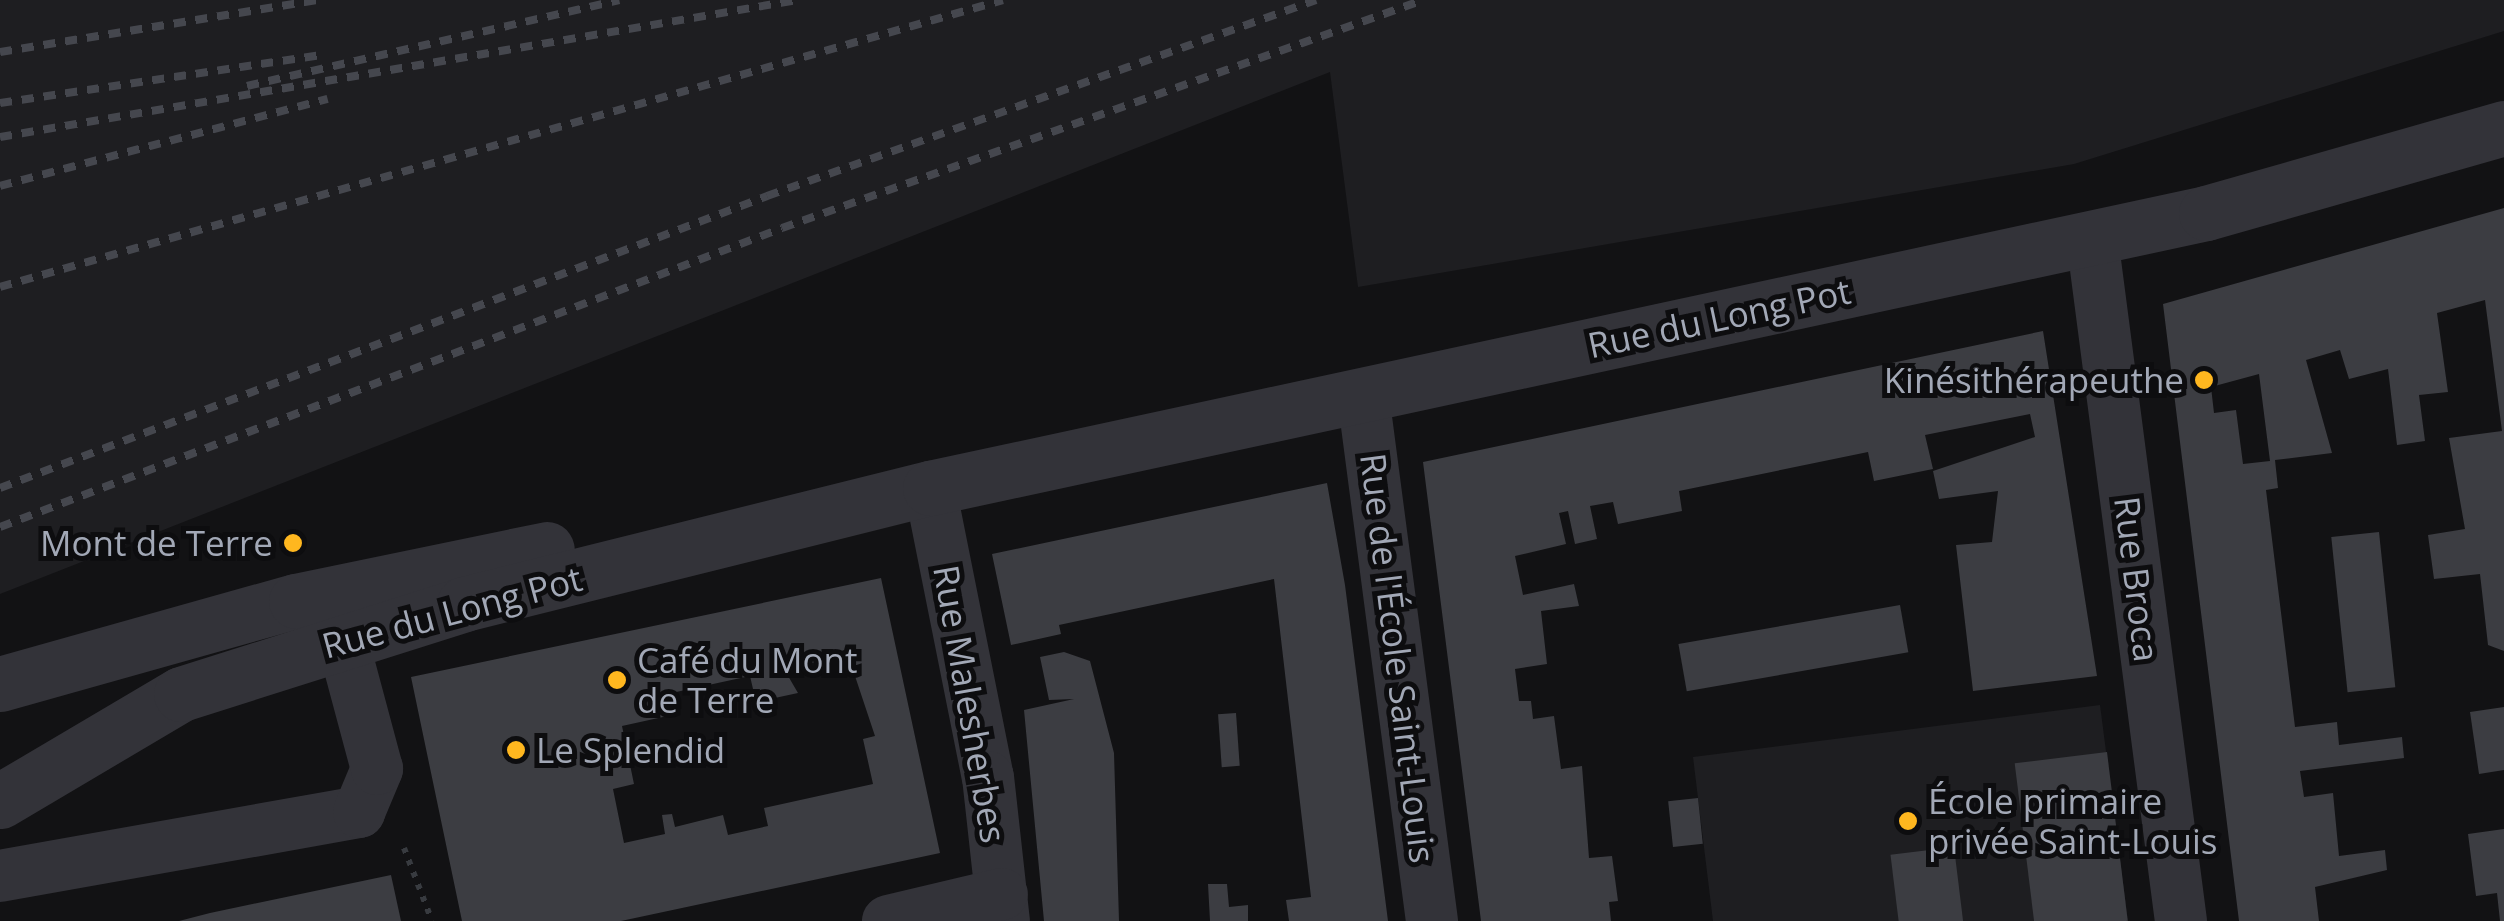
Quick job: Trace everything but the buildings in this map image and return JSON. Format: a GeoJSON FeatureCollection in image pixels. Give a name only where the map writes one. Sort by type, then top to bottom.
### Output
{"type":"FeatureCollection","features":[{"type":"Feature","properties":{"kind":"street","name":"Rue du Long Pot"},"geometry":{"type":"LineString","coordinates":[[0,673],[338,615],[2092,238],[2504,128]]}},
{"type":"Feature","properties":{"kind":"street","name":"Rue Broca"},"geometry":{"type":"LineString","coordinates":[[2092,238],[2181,921]]}},
{"type":"Feature","properties":{"kind":"street","name":"Rue de l'École Saint-Louis"},"geometry":{"type":"LineString","coordinates":[[1363,395],[1432,921]]}},
{"type":"Feature","properties":{"kind":"street","name":"Rue Malesherbes"},"geometry":{"type":"LineString","coordinates":[[930,488],[1003,907]]}},
{"type":"Feature","properties":{"kind":"street","name":"Rue du Long Pot"},"geometry":{"type":"LineString","coordinates":[[0,801],[181,694],[338,615]]}},
{"type":"Feature","properties":{"kind":"street"},"geometry":{"type":"LineString","coordinates":[[0,876],[359,812],[377,769],[338,615]]}},
{"type":"Feature","properties":{"kind":"street","name":"Rue du Long Pot"},"geometry":{"type":"LineString","coordinates":[[0,684],[68,663]]}},
{"type":"Feature","properties":{"kind":"street"},"geometry":{"type":"LineString","coordinates":[[888,921],[1003,907]]}},
{"type":"Feature","properties":{"kind":"path"},"geometry":{"type":"LineString","coordinates":[[424,881],[432,921]]}},
{"type":"Feature","properties":{"kind":"shaded area"},"geometry":{"type":"Polygon","coordinates":[[[0,0],[2504,0],[2504,31],[2074,164],[1358,287],[1330,72],[0,594],[0,0]]]}},
{"type":"Feature","properties":{"kind":"shaded area","name":"École primaire privée Saint-Louis"},"geometry":{"type":"Polygon","coordinates":[[[2100,705],[2128,921],[1713,921],[1693,757],[2100,705]]]}},
{"type":"Feature","properties":{"kind":"railway"},"geometry":{"type":"LineString","coordinates":[[0,52],[317,0]]}},
{"type":"Feature","properties":{"kind":"railway"},"geometry":{"type":"LineString","coordinates":[[247,86],[619,0]]}},
{"type":"Feature","properties":{"kind":"railway"},"geometry":{"type":"LineString","coordinates":[[0,137],[797,0]]}},
{"type":"Feature","properties":{"kind":"railway"},"geometry":{"type":"LineString","coordinates":[[0,287],[1003,0]]}},
{"type":"Feature","properties":{"kind":"railway"},"geometry":{"type":"LineString","coordinates":[[0,488],[767,196],[1316,0]]}},
{"type":"Feature","properties":{"kind":"railway"},"geometry":{"type":"LineString","coordinates":[[0,527],[782,228],[1423,0]]}},
{"type":"Feature","properties":{"kind":"railway"},"geometry":{"type":"LineString","coordinates":[[0,103],[321,55]]}},
{"type":"Feature","properties":{"kind":"railway"},"geometry":{"type":"LineString","coordinates":[[0,186],[328,99]]}},
{"type":"Feature","properties":{"kind":"place","name":"Kinésithérapeuthe"},"geometry":{"type":"Point","coordinates":[2204,380]}},
{"type":"Feature","properties":{"kind":"place","name":"Mont de Terre"},"geometry":{"type":"Point","coordinates":[293,543]}},
{"type":"Feature","properties":{"kind":"place","name":"Café du Mont de Terre"},"geometry":{"type":"Point","coordinates":[617,680]}},
{"type":"Feature","properties":{"kind":"place","name":"Le Splendid"},"geometry":{"type":"Point","coordinates":[516,750]}},
{"type":"Feature","properties":{"kind":"place","name":"École primaire privée Saint-Louis"},"geometry":{"type":"Point","coordinates":[1908,821]}}]}
